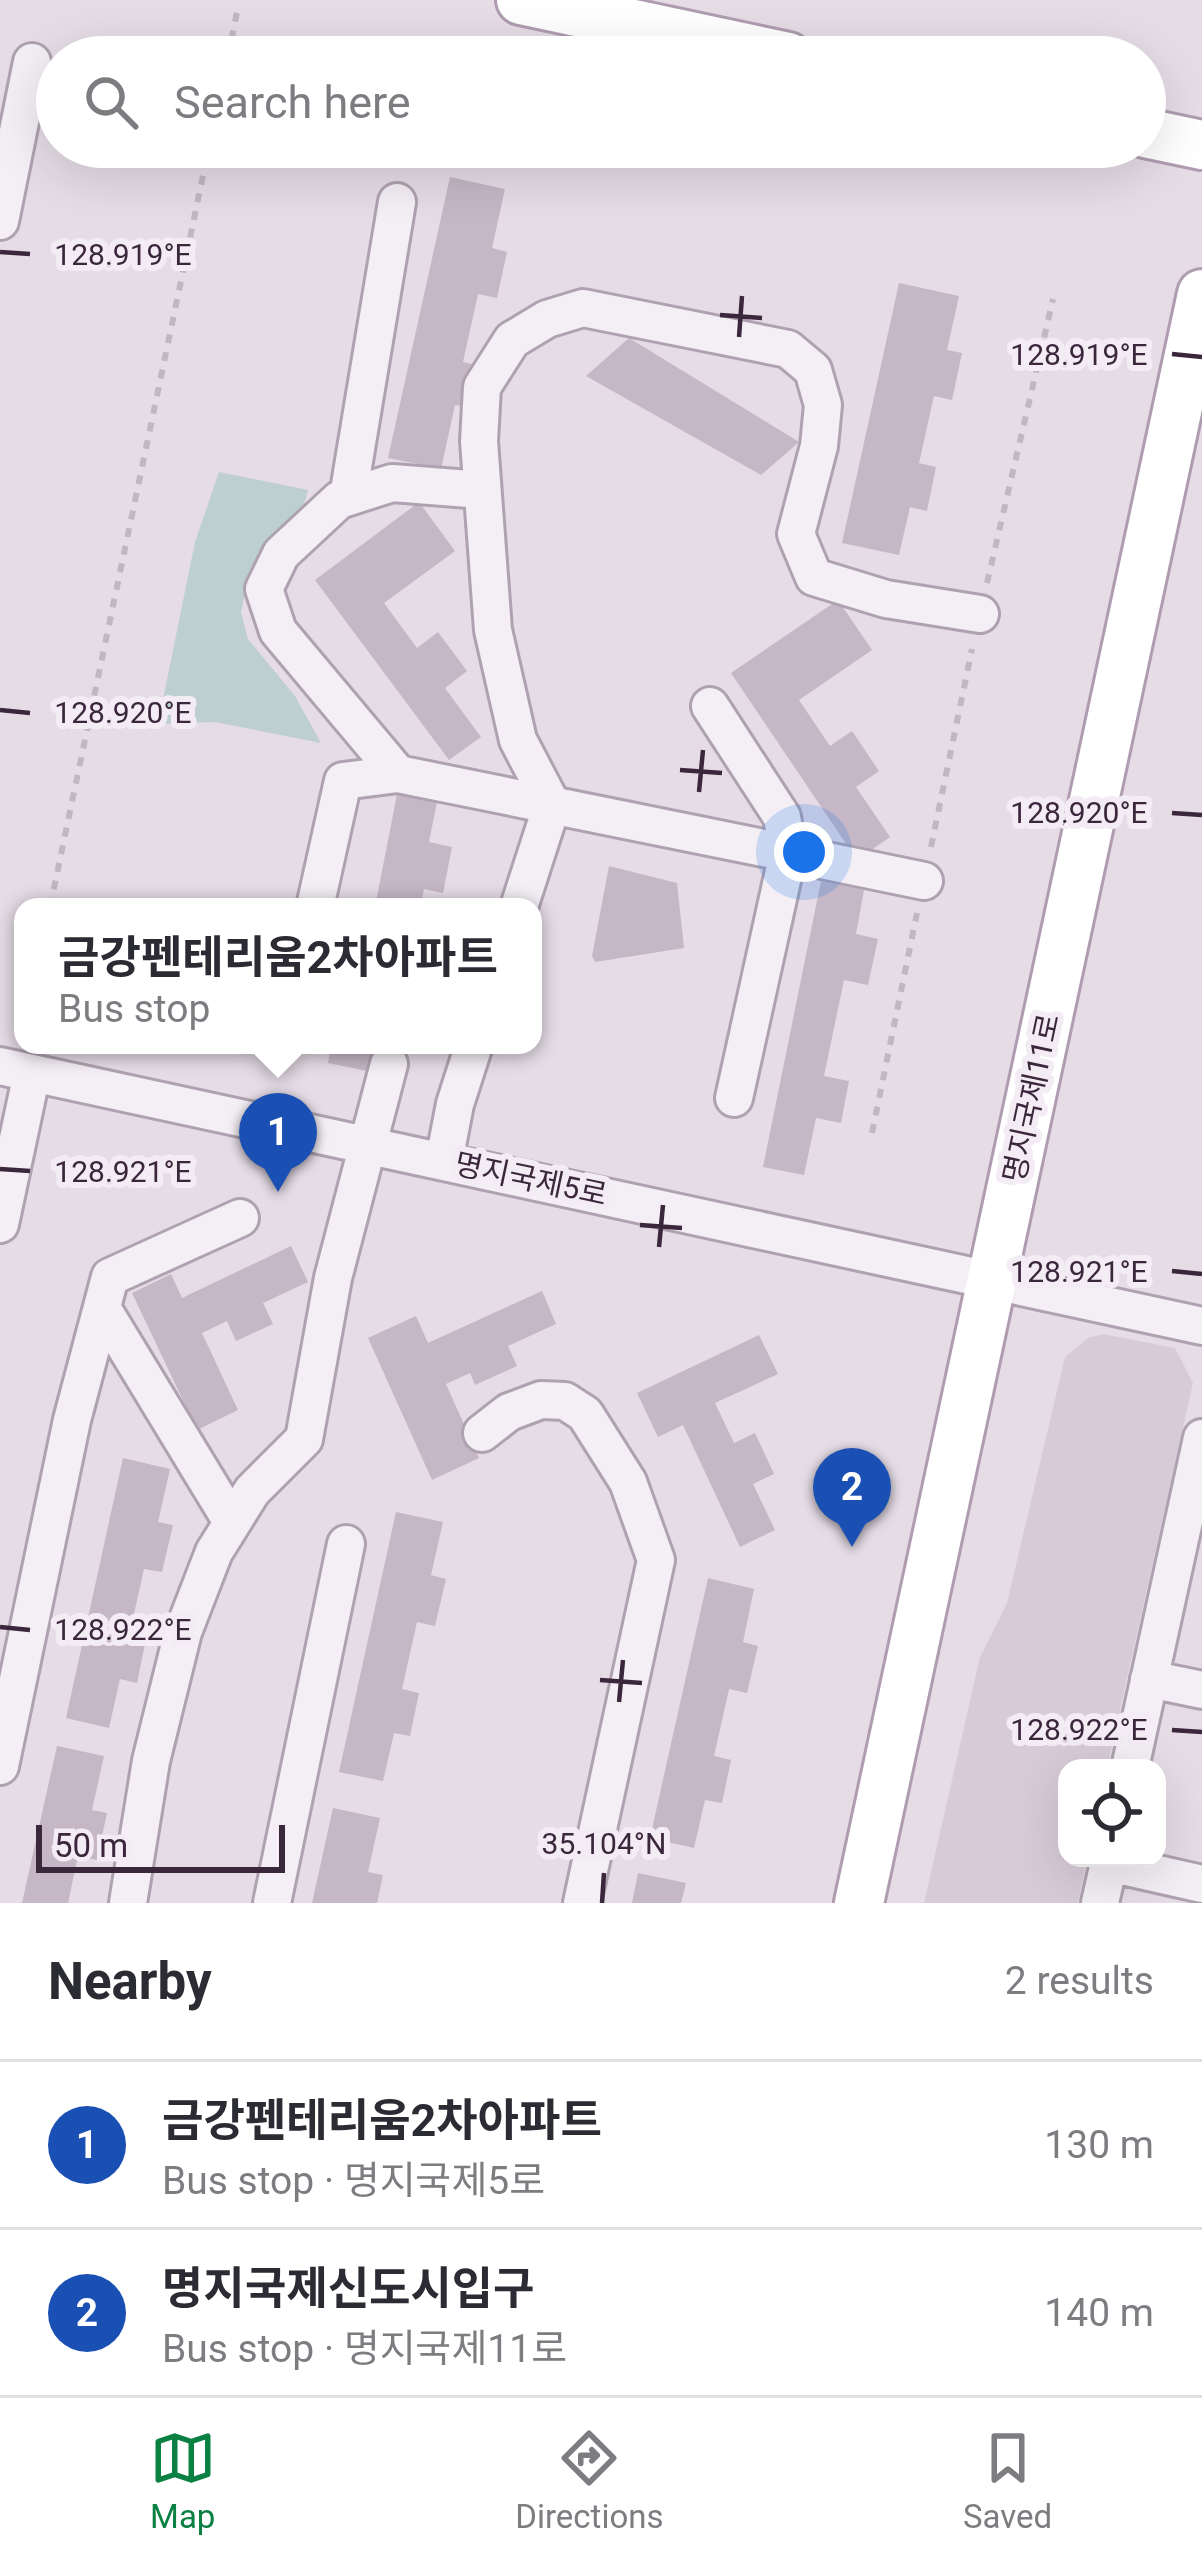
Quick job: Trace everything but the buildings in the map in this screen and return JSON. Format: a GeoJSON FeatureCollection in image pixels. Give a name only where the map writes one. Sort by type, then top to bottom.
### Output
{"type":"FeatureCollection","features":[{"type":"Feature","properties":{"kind":"main road"},"geometry":{"type":"LineString","coordinates":[[521,0],[690,36]]}},
{"type":"Feature","properties":{"kind":"main road"},"geometry":{"type":"LineString","coordinates":[[1166,138],[1202,146]]}},
{"type":"Feature","properties":{"kind":"main road","name":"명지국제11로"},"geometry":{"type":"LineString","coordinates":[[859,1903],[1202,293]]}},
{"type":"Feature","properties":{"kind":"street"},"geometry":{"type":"LineString","coordinates":[[0,221],[32,62]]}},
{"type":"Feature","properties":{"kind":"street"},"geometry":{"type":"LineString","coordinates":[[348,497],[398,202]]}},
{"type":"Feature","properties":{"kind":"street"},"geometry":{"type":"LineString","coordinates":[[522,898],[552,805],[518,740],[494,630],[479,441],[482,387],[512,340],[547,319],[584,308],[788,349],[813,370],[823,405],[819,446],[796,534],[814,577],[886,599],[980,614]]}},
{"type":"Feature","properties":{"kind":"street"},"geometry":{"type":"LineString","coordinates":[[398,774],[278,631],[264,589],[281,554],[338,500],[392,483],[482,490]]}},
{"type":"Feature","properties":{"kind":"street"},"geometry":{"type":"LineString","coordinates":[[710,706],[782,818],[788,853],[734,1098]]}},
{"type":"Feature","properties":{"kind":"street"},"geometry":{"type":"LineString","coordinates":[[317,898],[344,781],[398,774],[924,881]]}},
{"type":"Feature","properties":{"kind":"street"},"geometry":{"type":"LineString","coordinates":[[444,1161],[471,1054]]}},
{"type":"Feature","properties":{"kind":"street"},"geometry":{"type":"LineString","coordinates":[[128,1903],[151,1761],[183,1632],[214,1552],[232,1522],[252,1491],[304,1438],[333,1278],[389,1064]]}},
{"type":"Feature","properties":{"kind":"street"},"geometry":{"type":"LineString","coordinates":[[0,1224],[16,1069]]}},
{"type":"Feature","properties":{"kind":"street","name":"명지국제5로"},"geometry":{"type":"LineString","coordinates":[[16,1069],[1202,1326]]}},
{"type":"Feature","properties":{"kind":"street"},"geometry":{"type":"LineString","coordinates":[[0,1766],[72,1420],[110,1277],[240,1218]]}},
{"type":"Feature","properties":{"kind":"street"},"geometry":{"type":"LineString","coordinates":[[102,1308],[232,1522]]}},
{"type":"Feature","properties":{"kind":"street"},"geometry":{"type":"LineString","coordinates":[[482,1433],[509,1412],[541,1400],[566,1401],[585,1414],[628,1482],[656,1560],[581,1903]]}},
{"type":"Feature","properties":{"kind":"street"},"geometry":{"type":"LineString","coordinates":[[1132,1759],[1198,1477],[1202,1438]]}},
{"type":"Feature","properties":{"kind":"street"},"geometry":{"type":"LineString","coordinates":[[272,1903],[346,1544]]}},
{"type":"Feature","properties":{"kind":"street"},"geometry":{"type":"LineString","coordinates":[[1149,1679],[1202,1690]]}},
{"type":"Feature","properties":{"kind":"street"},"geometry":{"type":"LineString","coordinates":[[1100,1903],[1109,1867]]}},
{"type":"Feature","properties":{"kind":"street"},"geometry":{"type":"LineString","coordinates":[[1134,1867],[1202,1884]]}},
{"type":"Feature","properties":{"kind":"path"},"geometry":{"type":"LineString","coordinates":[[232,36],[238,8]]}},
{"type":"Feature","properties":{"kind":"path"},"geometry":{"type":"LineString","coordinates":[[52,898],[205,168]]}},
{"type":"Feature","properties":{"kind":"path"},"geometry":{"type":"LineString","coordinates":[[872,1133],[924,881]]}},
{"type":"Feature","properties":{"kind":"shaded area"},"geometry":{"type":"Polygon","coordinates":[[[219,472],[308,490],[301,516],[273,538],[250,573],[241,612],[248,639],[295,696],[321,743],[215,722],[158,724],[195,542],[219,472]]]}},
{"type":"Feature","properties":{"kind":"shaded area"},"geometry":{"type":"Polygon","coordinates":[[[1103,1334],[1175,1348],[1193,1383],[1109,1759],[1058,1759],[1058,1867],[1085,1867],[1078,1903],[924,1903],[980,1657],[1007,1603],[1065,1357],[1088,1338],[1103,1334]]]}},
{"type":"Feature","properties":{"kind":"place","name":"금강펜테리움2차아파트"},"geometry":{"type":"Point","coordinates":[278,1192]}},
{"type":"Feature","properties":{"kind":"place","name":"명지국제신도시입구"},"geometry":{"type":"Point","coordinates":[852,1547]}}]}
